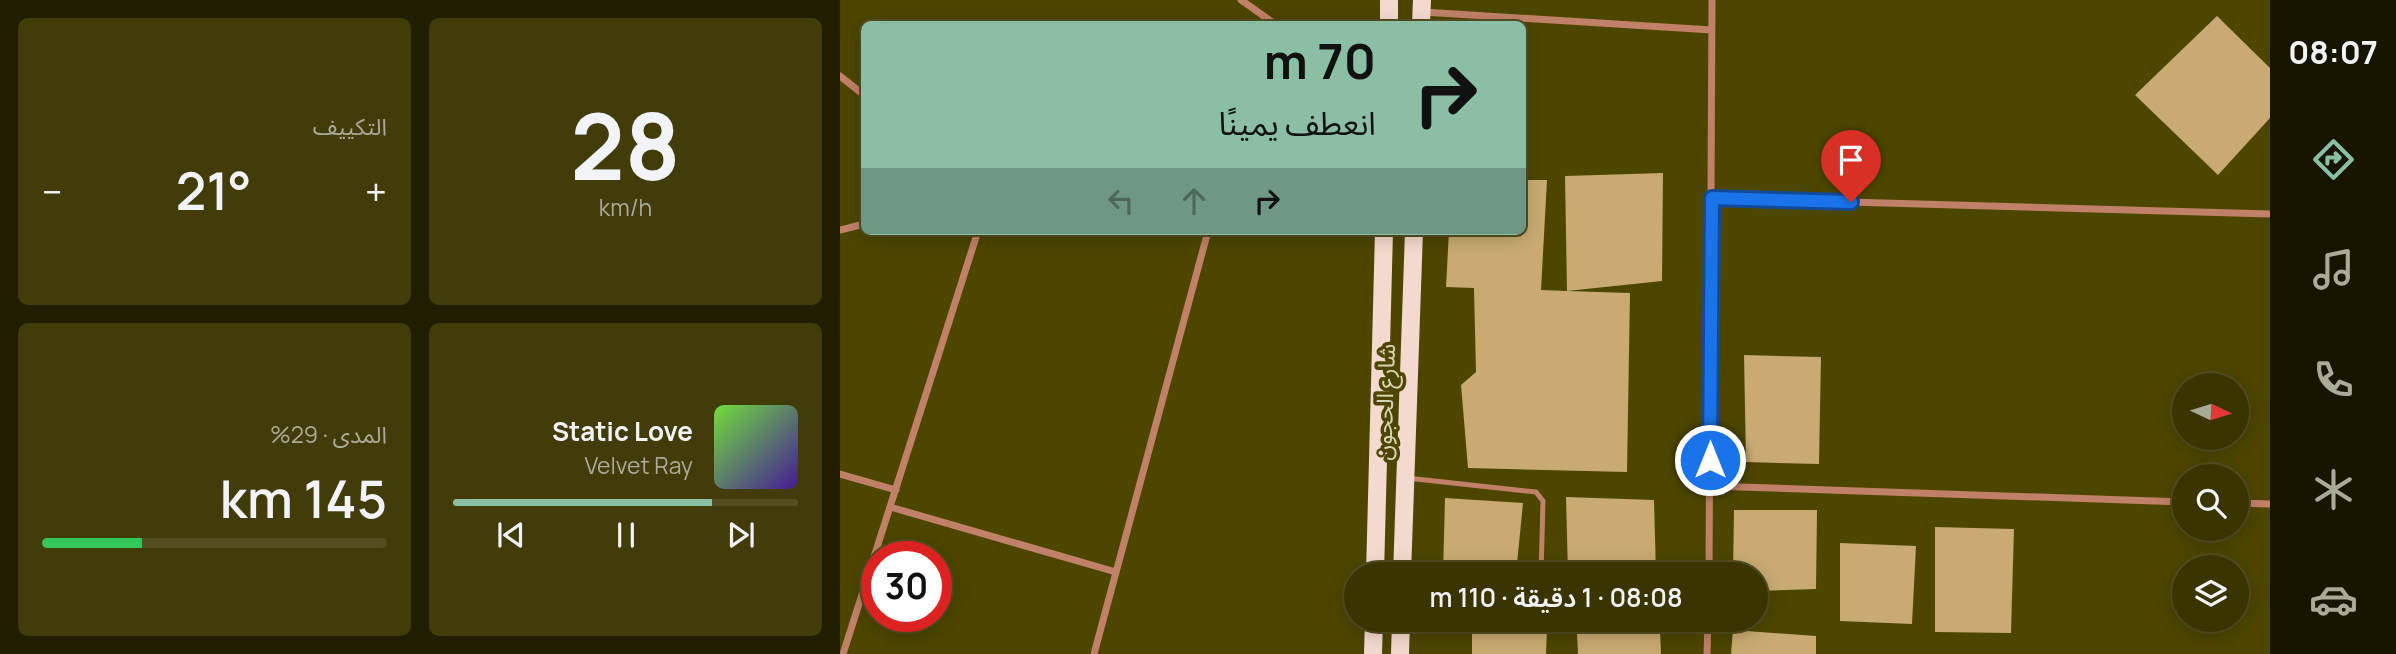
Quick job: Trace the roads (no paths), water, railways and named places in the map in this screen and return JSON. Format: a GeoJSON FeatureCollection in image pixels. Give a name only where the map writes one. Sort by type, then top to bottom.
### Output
{"type":"FeatureCollection","features":[{"type":"Feature","properties":{"kind":"main road"},"geometry":{"type":"LineString","coordinates":[[1389,0],[1389,21]]}},
{"type":"Feature","properties":{"kind":"main road","name":"شارع الحجون"},"geometry":{"type":"LineString","coordinates":[[1375,562],[1384,235]]}},
{"type":"Feature","properties":{"kind":"main road","name":"شارع الحجون"},"geometry":{"type":"LineString","coordinates":[[1402,562],[1414,235]]}},
{"type":"Feature","properties":{"kind":"main road"},"geometry":{"type":"LineString","coordinates":[[1373,654],[1374,632]]}},
{"type":"Feature","properties":{"kind":"main road"},"geometry":{"type":"LineString","coordinates":[[1400,654],[1401,632]]}},
{"type":"Feature","properties":{"kind":"street"},"geometry":{"type":"LineString","coordinates":[[1241,0],[1271,21]]}},
{"type":"Feature","properties":{"kind":"street"},"geometry":{"type":"LineString","coordinates":[[1709,562],[1712,0]]}},
{"type":"Feature","properties":{"kind":"street"},"geometry":{"type":"LineString","coordinates":[[1421,12],[1712,30]]}},
{"type":"Feature","properties":{"kind":"street"},"geometry":{"type":"LineString","coordinates":[[840,76],[861,93]]}},
{"type":"Feature","properties":{"kind":"street"},"geometry":{"type":"LineString","coordinates":[[1712,198],[2270,214]]}},
{"type":"Feature","properties":{"kind":"street"},"geometry":{"type":"LineString","coordinates":[[840,230],[861,225]]}},
{"type":"Feature","properties":{"kind":"street"},"geometry":{"type":"LineString","coordinates":[[843,654],[977,235]]}},
{"type":"Feature","properties":{"kind":"street"},"geometry":{"type":"LineString","coordinates":[[1094,654],[1207,235]]}},
{"type":"Feature","properties":{"kind":"street"},"geometry":{"type":"LineString","coordinates":[[840,474],[896,490]]}},
{"type":"Feature","properties":{"kind":"street"},"geometry":{"type":"LineString","coordinates":[[1710,486],[2172,502]]}},
{"type":"Feature","properties":{"kind":"street"},"geometry":{"type":"LineString","coordinates":[[2249,504],[2270,505]]}},
{"type":"Feature","properties":{"kind":"street"},"geometry":{"type":"LineString","coordinates":[[890,507],[1116,572]]}},
{"type":"Feature","properties":{"kind":"street"},"geometry":{"type":"LineString","coordinates":[[1707,654],[1708,632]]}},
{"type":"Feature","properties":{"kind":"lane"},"geometry":{"type":"LineString","coordinates":[[1406,478],[1536,492],[1543,500],[1541,562]]}}]}
